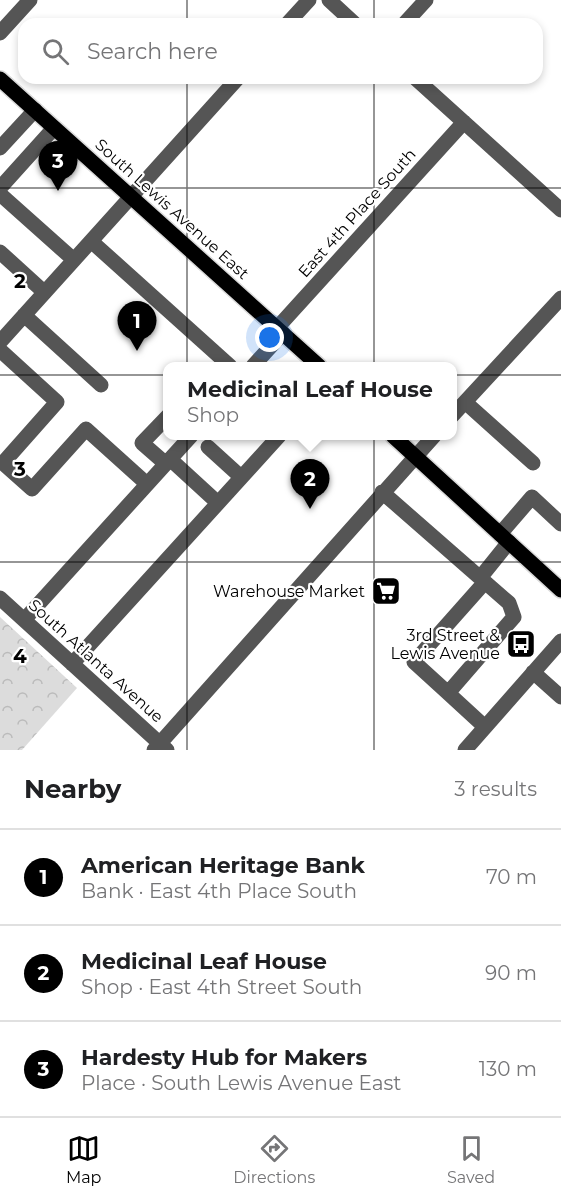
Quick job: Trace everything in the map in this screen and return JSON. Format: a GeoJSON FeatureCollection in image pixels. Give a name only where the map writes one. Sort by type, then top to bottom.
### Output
{"type":"FeatureCollection","features":[{"type":"Feature","properties":{"kind":"main road","name":"South Lewis Avenue East"},"geometry":{"type":"LineString","coordinates":[[0,79],[315,362]]}},
{"type":"Feature","properties":{"kind":"main road"},"geometry":{"type":"LineString","coordinates":[[398,440],[561,590]]}},
{"type":"Feature","properties":{"kind":"street"},"geometry":{"type":"LineString","coordinates":[[0,33],[30,0]]}},
{"type":"Feature","properties":{"kind":"street"},"geometry":{"type":"LineString","coordinates":[[292,18],[309,0]]}},
{"type":"Feature","properties":{"kind":"street"},"geometry":{"type":"LineString","coordinates":[[329,0],[348,18]]}},
{"type":"Feature","properties":{"kind":"street"},"geometry":{"type":"LineString","coordinates":[[410,18],[426,0]]}},
{"type":"Feature","properties":{"kind":"street"},"geometry":{"type":"LineString","coordinates":[[0,342],[232,84]]}},
{"type":"Feature","properties":{"kind":"street"},"geometry":{"type":"LineString","coordinates":[[422,84],[561,210]]}},
{"type":"Feature","properties":{"kind":"street"},"geometry":{"type":"LineString","coordinates":[[0,148],[34,110]]}},
{"type":"Feature","properties":{"kind":"street","name":"East 4th Place South"},"geometry":{"type":"LineString","coordinates":[[256,362],[313,288],[464,122]]}},
{"type":"Feature","properties":{"kind":"street"},"geometry":{"type":"LineString","coordinates":[[0,188],[54,128]]}},
{"type":"Feature","properties":{"kind":"street"},"geometry":{"type":"LineString","coordinates":[[0,194],[74,260]]}},
{"type":"Feature","properties":{"kind":"street"},"geometry":{"type":"LineString","coordinates":[[91,241],[220,362]]}},
{"type":"Feature","properties":{"kind":"street"},"geometry":{"type":"LineString","coordinates":[[0,252],[44,292]]}},
{"type":"Feature","properties":{"kind":"street"},"geometry":{"type":"LineString","coordinates":[[457,411],[561,298]]}},
{"type":"Feature","properties":{"kind":"street"},"geometry":{"type":"LineString","coordinates":[[24,315],[101,385]]}},
{"type":"Feature","properties":{"kind":"street"},"geometry":{"type":"LineString","coordinates":[[0,350],[57,402],[3,463],[10,470],[32,489],[86,429],[147,484]]}},
{"type":"Feature","properties":{"kind":"street"},"geometry":{"type":"LineString","coordinates":[[465,402],[533,463]]}},
{"type":"Feature","properties":{"kind":"street"},"geometry":{"type":"LineString","coordinates":[[163,421],[142,443],[168,461],[218,503]]}},
{"type":"Feature","properties":{"kind":"street"},"geometry":{"type":"LineString","coordinates":[[24,620],[187,440]]}},
{"type":"Feature","properties":{"kind":"street"},"geometry":{"type":"LineString","coordinates":[[72,664],[274,440]]}},
{"type":"Feature","properties":{"kind":"street"},"geometry":{"type":"LineString","coordinates":[[160,748],[429,440]]}},
{"type":"Feature","properties":{"kind":"street"},"geometry":{"type":"LineString","coordinates":[[208,447],[241,477]]}},
{"type":"Feature","properties":{"kind":"street"},"geometry":{"type":"LineString","coordinates":[[382,492],[508,603],[514,618],[448,693]]}},
{"type":"Feature","properties":{"kind":"street"},"geometry":{"type":"LineString","coordinates":[[485,727],[414,662],[482,580],[504,538],[532,497],[561,524]]}},
{"type":"Feature","properties":{"kind":"street","name":"South Atlanta Avenue"},"geometry":{"type":"LineString","coordinates":[[0,598],[160,748]]}},
{"type":"Feature","properties":{"kind":"street"},"geometry":{"type":"LineString","coordinates":[[465,750],[561,641]]}},
{"type":"Feature","properties":{"kind":"street"},"geometry":{"type":"LineString","coordinates":[[533,672],[561,697]]}},
{"type":"Feature","properties":{"kind":"green space"},"geometry":{"type":"Polygon","coordinates":[[[0,617],[77,688],[22,750],[0,750],[0,617]]]}},
{"type":"Feature","properties":{"kind":"place","name":"Hardesty Hub for Makers"},"geometry":{"type":"Point","coordinates":[58,191]}},
{"type":"Feature","properties":{"kind":"place","name":"American Heritage Bank"},"geometry":{"type":"Point","coordinates":[137,351]}},
{"type":"Feature","properties":{"kind":"place","name":"Medicinal Leaf House"},"geometry":{"type":"Point","coordinates":[310,509]}},
{"type":"Feature","properties":{"kind":"place","name":"Warehouse Market"},"geometry":{"type":"Point","coordinates":[386,591]}},
{"type":"Feature","properties":{"kind":"place","name":"3rd Street & Lewis Avenue"},"geometry":{"type":"Point","coordinates":[521,644]}}]}
